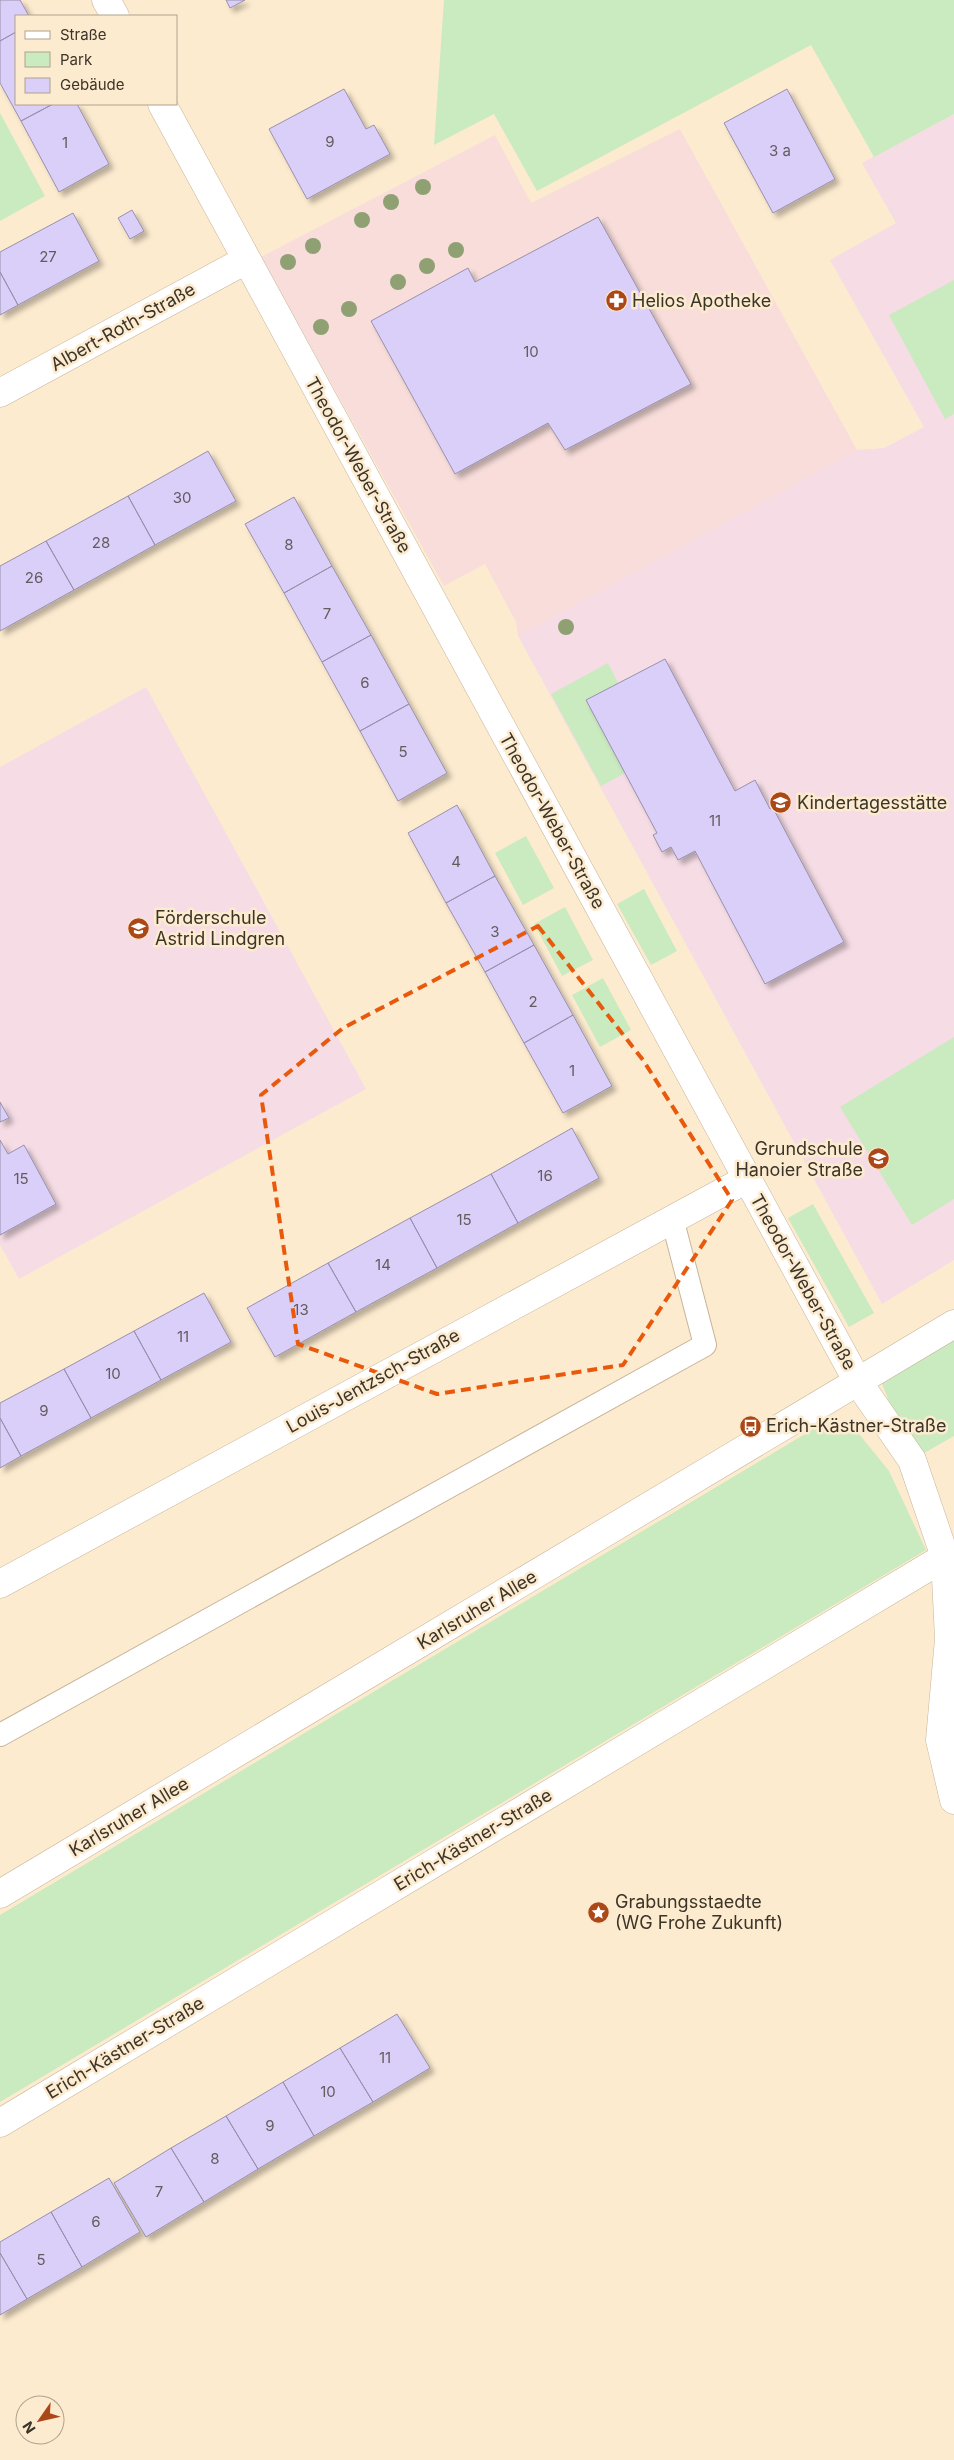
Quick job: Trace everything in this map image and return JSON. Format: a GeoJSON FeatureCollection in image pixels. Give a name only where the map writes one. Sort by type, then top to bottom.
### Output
{"type":"FeatureCollection","features":[{"type":"Feature","properties":{"kind":"street"},"geometry":{"type":"LineString","coordinates":[[106,0],[114,15]]}},
{"type":"Feature","properties":{"kind":"street","name":"Theodor-Weber-Straße"},"geometry":{"type":"LineString","coordinates":[[163,105],[858,1382]]}},
{"type":"Feature","properties":{"kind":"street","name":"Albert-Roth-Straße"},"geometry":{"type":"LineString","coordinates":[[0,393],[246,260]]}},
{"type":"Feature","properties":{"kind":"street","name":"Louis-Jentzsch-Straße"},"geometry":{"type":"LineString","coordinates":[[0,1584],[747,1179]]}},
{"type":"Feature","properties":{"kind":"street","name":"Karlsruher Allee"},"geometry":{"type":"LineString","coordinates":[[0,1894],[954,1324]]}},
{"type":"Feature","properties":{"kind":"street"},"geometry":{"type":"LineString","coordinates":[[858,1382],[912,1460],[945,1557],[949,1639],[940,1740],[954,1800]]}},
{"type":"Feature","properties":{"kind":"street","name":"Erich-Kästner-Straße"},"geometry":{"type":"LineString","coordinates":[[0,2123],[945,1557]]}},
{"type":"Feature","properties":{"kind":"lane"},"geometry":{"type":"LineString","coordinates":[[0,1735],[706,1345],[672,1218]]}},
{"type":"Feature","properties":{"kind":"highlighted area"},"geometry":{"type":"Polygon","coordinates":[[[538,926],[643,1060],[732,1200],[623,1365],[437,1394],[298,1344],[261,1095],[343,1028],[538,926]]]}},
{"type":"Feature","properties":{"kind":"shaded area","name":"Kindertagesstätte"},"geometry":{"type":"Polygon","coordinates":[[[954,114],[954,1260],[882,1304],[518,636],[857,450],[884,448],[924,427],[830,260],[896,223],[862,163],[954,114]]]}},
{"type":"Feature","properties":{"kind":"shaded area"},"geometry":{"type":"Polygon","coordinates":[[[680,129],[857,450],[518,636],[516,622],[485,564],[444,586],[261,257],[495,135],[531,203],[680,129]]]}},
{"type":"Feature","properties":{"kind":"shaded area","name":"Förderschule Astrid Lindgren"},"geometry":{"type":"Polygon","coordinates":[[[146,687],[366,1089],[19,1279],[0,1245],[0,767],[146,687]]]}},
{"type":"Feature","properties":{"kind":"green space"},"geometry":{"type":"Polygon","coordinates":[[[444,0],[954,0],[954,114],[874,157],[811,45],[537,191],[494,114],[434,145],[444,0]]]}},
{"type":"Feature","properties":{"kind":"green space"},"geometry":{"type":"Polygon","coordinates":[[[0,113],[45,196],[0,221],[0,113]]]}},
{"type":"Feature","properties":{"kind":"green space"},"geometry":{"type":"Polygon","coordinates":[[[954,280],[954,414],[945,419],[889,315],[954,280]]]}},
{"type":"Feature","properties":{"kind":"green space"},"geometry":{"type":"Polygon","coordinates":[[[608,663],[618,683],[587,700],[625,773],[601,786],[551,694],[608,663]]]}},
{"type":"Feature","properties":{"kind":"green space"},"geometry":{"type":"Polygon","coordinates":[[[526,836],[554,888],[523,905],[495,853],[526,836]]]}},
{"type":"Feature","properties":{"kind":"green space"},"geometry":{"type":"Polygon","coordinates":[[[644,889],[677,951],[651,965],[617,904],[644,889]]]}},
{"type":"Feature","properties":{"kind":"green space"},"geometry":{"type":"Polygon","coordinates":[[[565,907],[593,960],[562,976],[534,924],[565,907]]]}},
{"type":"Feature","properties":{"kind":"green space"},"geometry":{"type":"Polygon","coordinates":[[[603,978],[631,1030],[600,1047],[572,995],[603,978]]]}},
{"type":"Feature","properties":{"kind":"green space"},"geometry":{"type":"Polygon","coordinates":[[[954,1037],[954,1199],[912,1225],[840,1107],[954,1037]]]}},
{"type":"Feature","properties":{"kind":"green space"},"geometry":{"type":"Polygon","coordinates":[[[813,1204],[874,1313],[849,1327],[788,1218],[813,1204]]]}},
{"type":"Feature","properties":{"kind":"green space"},"geometry":{"type":"Polygon","coordinates":[[[954,1324],[954,1436],[912,1460],[877,1371],[954,1324]]]}},
{"type":"Feature","properties":{"kind":"green space"},"geometry":{"type":"Polygon","coordinates":[[[851,1424],[889,1471],[926,1550],[0,2102],[0,1915],[820,1425],[851,1424]]]}},
{"type":"Feature","properties":{"kind":"building"},"geometry":{"type":"Polygon","coordinates":[[[0,0],[20,0],[28,15],[15,15],[15,33],[0,41],[0,0]]]}},
{"type":"Feature","properties":{"kind":"building"},"geometry":{"type":"Polygon","coordinates":[[[226,0],[245,0],[230,8],[226,0]]]}},
{"type":"Feature","properties":{"kind":"building"},"geometry":{"type":"Polygon","coordinates":[[[15,33],[15,105],[51,105],[21,121],[0,83],[0,41],[15,33]]]}},
{"type":"Feature","properties":{"kind":"building"},"geometry":{"type":"Polygon","coordinates":[[[344,89],[366,129],[374,125],[390,154],[307,199],[269,129],[344,89]]]}},
{"type":"Feature","properties":{"kind":"building"},"geometry":{"type":"Polygon","coordinates":[[[787,89],[835,179],[773,213],[724,123],[787,89]]]}},
{"type":"Feature","properties":{"kind":"building"},"geometry":{"type":"Polygon","coordinates":[[[51,105],[78,105],[109,164],[59,192],[21,121],[51,105]]]}},
{"type":"Feature","properties":{"kind":"building"},"geometry":{"type":"Polygon","coordinates":[[[132,210],[144,231],[130,239],[118,218],[132,210]]]}},
{"type":"Feature","properties":{"kind":"building"},"geometry":{"type":"Polygon","coordinates":[[[73,213],[99,261],[18,305],[0,272],[0,252],[73,213]]]}},
{"type":"Feature","properties":{"kind":"building"},"geometry":{"type":"Polygon","coordinates":[[[598,217],[691,384],[565,450],[548,423],[455,474],[371,321],[468,268],[475,282],[598,217]]]}},
{"type":"Feature","properties":{"kind":"building"},"geometry":{"type":"Polygon","coordinates":[[[0,272],[18,305],[0,315],[0,272]]]}},
{"type":"Feature","properties":{"kind":"building"},"geometry":{"type":"Polygon","coordinates":[[[208,451],[236,501],[155,545],[128,496],[208,451]]]}},
{"type":"Feature","properties":{"kind":"building"},"geometry":{"type":"Polygon","coordinates":[[[128,496],[155,545],[74,590],[46,541],[128,496]]]}},
{"type":"Feature","properties":{"kind":"building"},"geometry":{"type":"Polygon","coordinates":[[[294,497],[332,566],[284,593],[245,524],[294,497]]]}},
{"type":"Feature","properties":{"kind":"building"},"geometry":{"type":"Polygon","coordinates":[[[46,541],[74,590],[0,631],[0,566],[46,541]]]}},
{"type":"Feature","properties":{"kind":"building"},"geometry":{"type":"Polygon","coordinates":[[[332,566],[371,635],[322,662],[284,593],[332,566]]]}},
{"type":"Feature","properties":{"kind":"building"},"geometry":{"type":"Polygon","coordinates":[[[371,635],[409,704],[360,731],[322,662],[371,635]]]}},
{"type":"Feature","properties":{"kind":"building"},"geometry":{"type":"Polygon","coordinates":[[[665,659],[735,791],[755,780],[770,809],[773,808],[844,942],[765,984],[695,851],[678,860],[671,847],[662,852],[653,835],[657,833],[586,700],[665,659]]]}},
{"type":"Feature","properties":{"kind":"building"},"geometry":{"type":"Polygon","coordinates":[[[409,704],[447,773],[398,801],[360,731],[409,704]]]}},
{"type":"Feature","properties":{"kind":"building"},"geometry":{"type":"Polygon","coordinates":[[[457,805],[495,876],[446,903],[408,833],[457,805]]]}},
{"type":"Feature","properties":{"kind":"building"},"geometry":{"type":"Polygon","coordinates":[[[495,876],[534,945],[485,972],[446,903],[495,876]]]}},
{"type":"Feature","properties":{"kind":"building"},"geometry":{"type":"Polygon","coordinates":[[[534,945],[573,1015],[524,1043],[485,972],[534,945]]]}},
{"type":"Feature","properties":{"kind":"building"},"geometry":{"type":"Polygon","coordinates":[[[573,1015],[612,1086],[563,1113],[524,1043],[573,1015]]]}},
{"type":"Feature","properties":{"kind":"building"},"geometry":{"type":"Polygon","coordinates":[[[0,1102],[9,1118],[0,1122],[0,1102]]]}},
{"type":"Feature","properties":{"kind":"building"},"geometry":{"type":"Polygon","coordinates":[[[572,1128],[599,1178],[518,1223],[491,1174],[572,1128]]]}},
{"type":"Feature","properties":{"kind":"building"},"geometry":{"type":"Polygon","coordinates":[[[0,1140],[8,1154],[24,1145],[56,1204],[0,1235],[0,1140]]]}},
{"type":"Feature","properties":{"kind":"building"},"geometry":{"type":"Polygon","coordinates":[[[491,1174],[518,1223],[437,1268],[410,1218],[491,1174]]]}},
{"type":"Feature","properties":{"kind":"building"},"geometry":{"type":"Polygon","coordinates":[[[410,1218],[437,1268],[356,1312],[328,1263],[410,1218]]]}},
{"type":"Feature","properties":{"kind":"building"},"geometry":{"type":"Polygon","coordinates":[[[328,1263],[356,1312],[275,1357],[247,1308],[328,1263]]]}},
{"type":"Feature","properties":{"kind":"building"},"geometry":{"type":"Polygon","coordinates":[[[204,1293],[231,1342],[161,1380],[134,1331],[204,1293]]]}},
{"type":"Feature","properties":{"kind":"building"},"geometry":{"type":"Polygon","coordinates":[[[134,1331],[161,1380],[91,1418],[64,1369],[134,1331]]]}},
{"type":"Feature","properties":{"kind":"building"},"geometry":{"type":"Polygon","coordinates":[[[64,1369],[91,1418],[21,1456],[0,1418],[0,1403],[64,1369]]]}},
{"type":"Feature","properties":{"kind":"building"},"geometry":{"type":"Polygon","coordinates":[[[0,1418],[21,1456],[0,1468],[0,1418]]]}},
{"type":"Feature","properties":{"kind":"building"},"geometry":{"type":"Polygon","coordinates":[[[397,2014],[430,2068],[373,2102],[340,2048],[397,2014]]]}},
{"type":"Feature","properties":{"kind":"building"},"geometry":{"type":"Polygon","coordinates":[[[340,2048],[373,2102],[314,2136],[283,2082],[340,2048]]]}},
{"type":"Feature","properties":{"kind":"building"},"geometry":{"type":"Polygon","coordinates":[[[283,2082],[314,2136],[258,2169],[226,2116],[283,2082]]]}},
{"type":"Feature","properties":{"kind":"building"},"geometry":{"type":"Polygon","coordinates":[[[226,2116],[258,2169],[204,2202],[171,2148],[226,2116]]]}},
{"type":"Feature","properties":{"kind":"building"},"geometry":{"type":"Polygon","coordinates":[[[171,2148],[204,2202],[146,2237],[114,2183],[171,2148]]]}},
{"type":"Feature","properties":{"kind":"building"},"geometry":{"type":"Polygon","coordinates":[[[109,2178],[140,2232],[82,2267],[51,2212],[109,2178]]]}},
{"type":"Feature","properties":{"kind":"building"},"geometry":{"type":"Polygon","coordinates":[[[51,2212],[82,2267],[27,2299],[0,2253],[0,2242],[51,2212]]]}},
{"type":"Feature","properties":{"kind":"building"},"geometry":{"type":"Polygon","coordinates":[[[0,2253],[27,2299],[0,2315],[0,2253]]]}},
{"type":"Feature","properties":{"kind":"place","name":"Helios Apotheke"},"geometry":{"type":"Point","coordinates":[616,301]}},
{"type":"Feature","properties":{"kind":"place","name":"Kindertagesstätte"},"geometry":{"type":"Point","coordinates":[781,803]}},
{"type":"Feature","properties":{"kind":"place","name":"Förderschule Astrid Lindgren"},"geometry":{"type":"Point","coordinates":[139,928]}},
{"type":"Feature","properties":{"kind":"place","name":"Grundschule Hanoier Straße"},"geometry":{"type":"Point","coordinates":[879,1159]}},
{"type":"Feature","properties":{"kind":"place","name":"Erich-Kästner-Straße"},"geometry":{"type":"Point","coordinates":[750,1426]}},
{"type":"Feature","properties":{"kind":"place","name":"Grabungsstaedte (WG Frohe Zukunft)"},"geometry":{"type":"Point","coordinates":[599,1912]}}]}
